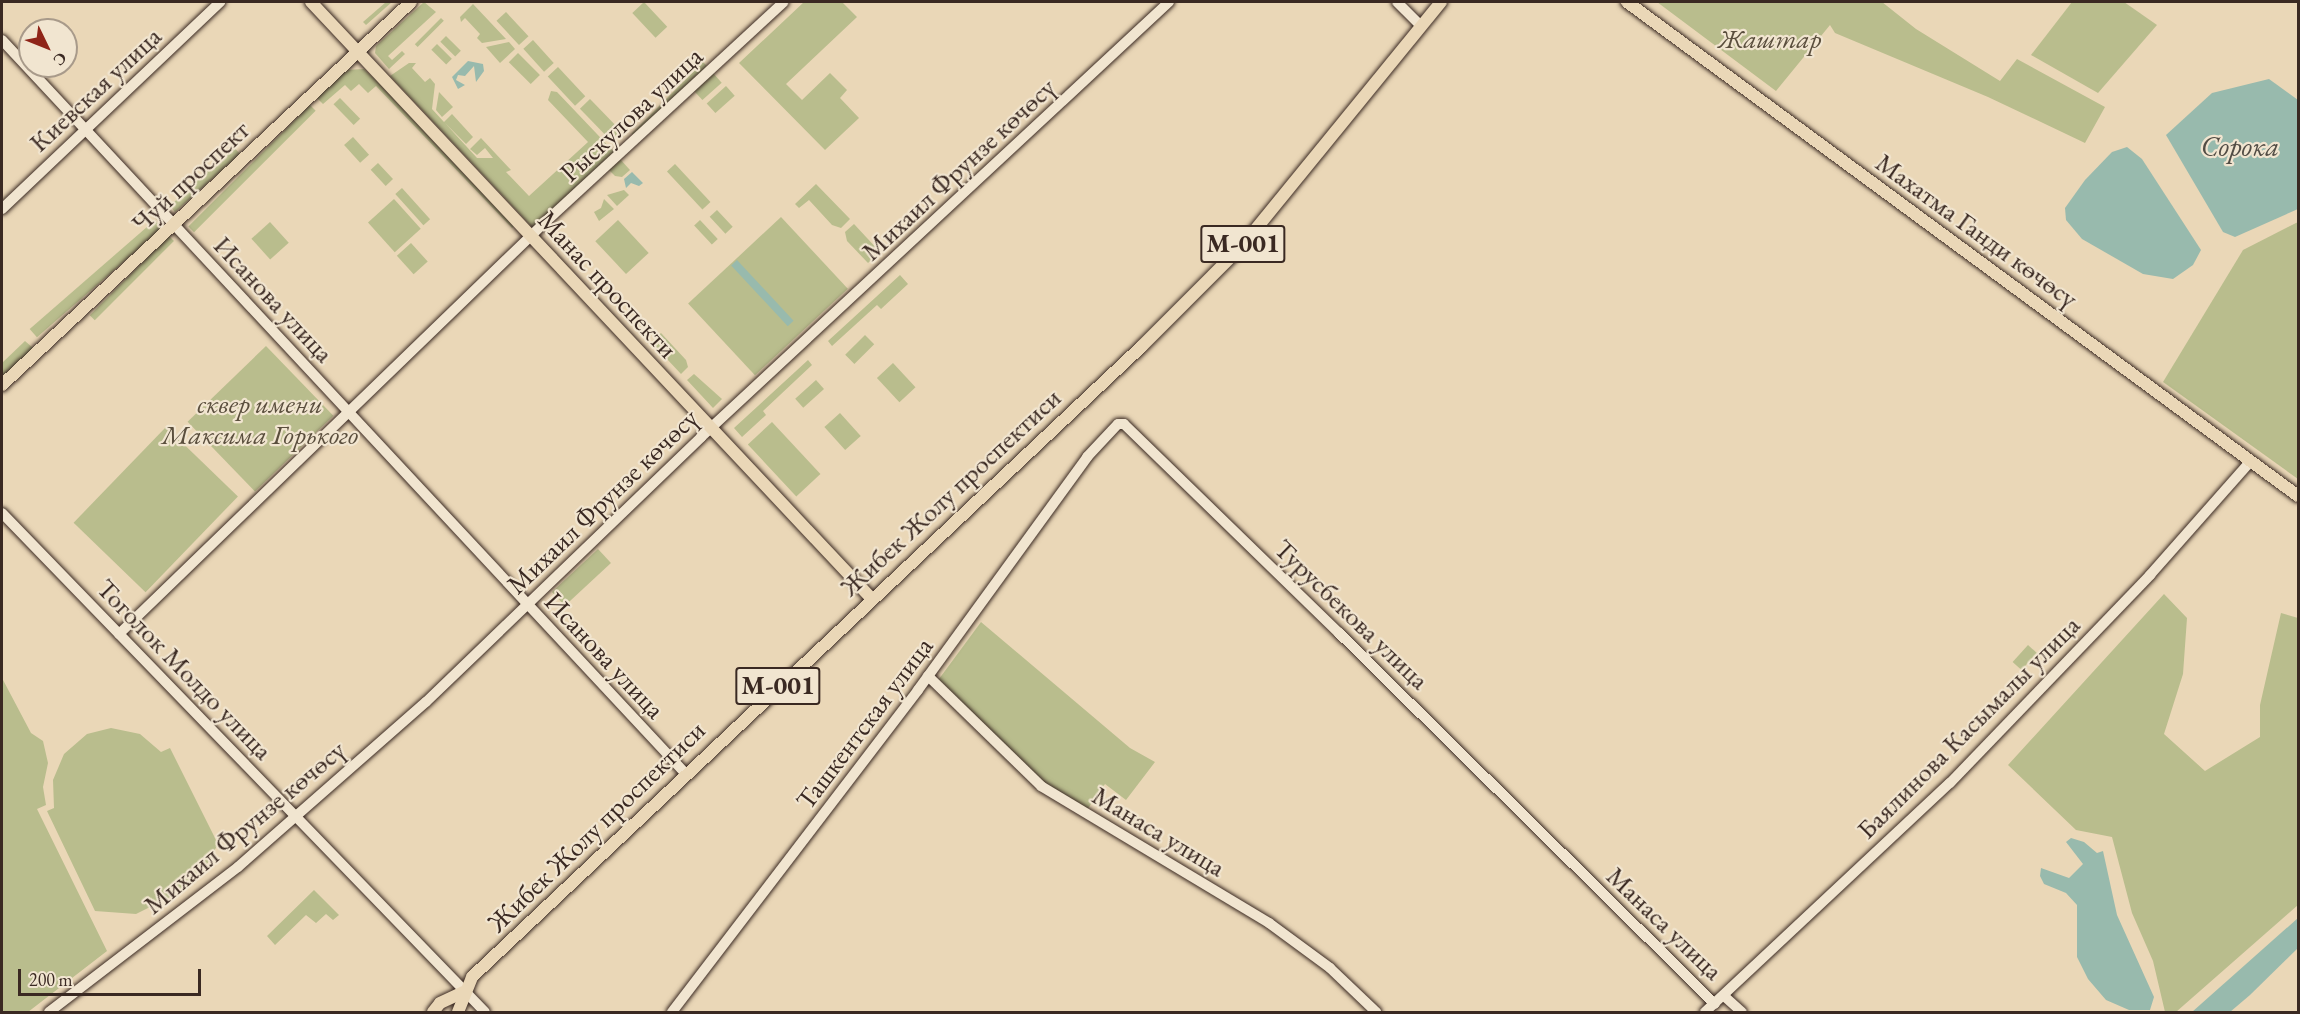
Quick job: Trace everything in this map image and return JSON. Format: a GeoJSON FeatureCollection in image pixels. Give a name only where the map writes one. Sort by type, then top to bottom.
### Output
{"type":"FeatureCollection","features":[{"type":"Feature","properties":{"kind":"main road","name":"Манас проспекти"},"geometry":{"type":"LineString","coordinates":[[311,2],[872,598]]}},
{"type":"Feature","properties":{"kind":"main road","name":"Чуй проспект"},"geometry":{"type":"LineString","coordinates":[[2,385],[411,2]]}},
{"type":"Feature","properties":{"kind":"main road","name":"Жибек Жолу проспектиси"},"geometry":{"type":"LineString","coordinates":[[458,1012],[464,992],[472,977],[685,773],[1142,346],[1242,246],[1441,2]]}},
{"type":"Feature","properties":{"kind":"main road","name":"Махатма Ганди көчөсү"},"geometry":{"type":"LineString","coordinates":[[1627,2],[2298,496]]}},
{"type":"Feature","properties":{"kind":"main road","name":"Жибек Жолу проспектиси"},"geometry":{"type":"LineString","coordinates":[[433,1012],[440,1002],[464,992]]}},
{"type":"Feature","properties":{"kind":"street","name":"Киевская улица"},"geometry":{"type":"LineString","coordinates":[[2,209],[220,2]]}},
{"type":"Feature","properties":{"kind":"street","name":"Рыскулова улица"},"geometry":{"type":"LineString","coordinates":[[119,634],[347,411],[784,2]]}},
{"type":"Feature","properties":{"kind":"street","name":"Михаил Фрунзе көчөсү"},"geometry":{"type":"LineString","coordinates":[[49,1012],[297,817],[433,696],[711,428],[1169,2]]}},
{"type":"Feature","properties":{"kind":"street"},"geometry":{"type":"LineString","coordinates":[[1397,2],[1421,26]]}},
{"type":"Feature","properties":{"kind":"street","name":"Исанова улица"},"geometry":{"type":"LineString","coordinates":[[2,40],[685,773]]}},
{"type":"Feature","properties":{"kind":"street","name":"Турусбекова улица"},"geometry":{"type":"LineString","coordinates":[[1087,457],[1114,426],[1124,424],[1583,875]]}},
{"type":"Feature","properties":{"kind":"street","name":"Ташкентская улица"},"geometry":{"type":"LineString","coordinates":[[672,1012],[928,676],[1087,457]]}},
{"type":"Feature","properties":{"kind":"street","name":"Баялинова Касымалы улица"},"geometry":{"type":"LineString","coordinates":[[1705,1012],[1950,783],[2150,575],[2250,462]]}},
{"type":"Feature","properties":{"kind":"street","name":"Тоголок Молдо улица"},"geometry":{"type":"LineString","coordinates":[[2,513],[485,1012]]}},
{"type":"Feature","properties":{"kind":"street","name":"Манаса улица"},"geometry":{"type":"LineString","coordinates":[[928,676],[1041,786],[1269,923],[1330,968],[1376,1012]]}},
{"type":"Feature","properties":{"kind":"street","name":"Манаса улица"},"geometry":{"type":"LineString","coordinates":[[1583,875],[1715,1004]]}},
{"type":"Feature","properties":{"kind":"street","name":"Манаса улица"},"geometry":{"type":"LineString","coordinates":[[1724,996],[1742,1012]]}},
{"type":"Feature","properties":{"kind":"green space"},"geometry":{"type":"Polygon","coordinates":[[[386,2],[392,2],[366,25],[363,22],[386,2]]]}},
{"type":"Feature","properties":{"kind":"green space"},"geometry":{"type":"Polygon","coordinates":[[[424,2],[436,12],[388,56],[392,60],[402,51],[405,54],[389,69],[375,53],[376,46],[424,2]]]}},
{"type":"Feature","properties":{"kind":"green space"},"geometry":{"type":"Polygon","coordinates":[[[644,2],[667,27],[655,38],[632,13],[644,2]]]}},
{"type":"Feature","properties":{"kind":"green space"},"geometry":{"type":"Polygon","coordinates":[[[804,2],[842,2],[857,17],[786,84],[802,100],[830,73],[847,90],[840,98],[859,118],[825,150],[739,63],[804,2]]]}},
{"type":"Feature","properties":{"kind":"green space","name":"Жаштар"},"geometry":{"type":"Polygon","coordinates":[[[1657,2],[1882,2],[1916,29],[2000,81],[2017,59],[2105,107],[2085,143],[1988,97],[1835,33],[1830,25],[1776,91],[1657,2]]]}},
{"type":"Feature","properties":{"kind":"green space"},"geometry":{"type":"Polygon","coordinates":[[[2072,2],[2124,2],[2157,25],[2098,93],[2031,55],[2072,2]]]}},
{"type":"Feature","properties":{"kind":"green space"},"geometry":{"type":"Polygon","coordinates":[[[473,4],[506,39],[482,43],[477,38],[480,34],[465,18],[461,22],[460,17],[473,4]]]}},
{"type":"Feature","properties":{"kind":"green space"},"geometry":{"type":"Polygon","coordinates":[[[506,12],[529,36],[519,45],[496,21],[506,12]]]}},
{"type":"Feature","properties":{"kind":"green space"},"geometry":{"type":"Polygon","coordinates":[[[441,18],[444,21],[418,47],[415,44],[441,18]]]}},
{"type":"Feature","properties":{"kind":"green space"},"geometry":{"type":"Polygon","coordinates":[[[446,36],[461,51],[455,57],[440,42],[446,36]]]}},
{"type":"Feature","properties":{"kind":"green space"},"geometry":{"type":"Polygon","coordinates":[[[533,40],[554,63],[544,72],[523,49],[533,40]]]}},
{"type":"Feature","properties":{"kind":"green space"},"geometry":{"type":"Polygon","coordinates":[[[509,42],[515,49],[500,63],[486,47],[509,42]]]}},
{"type":"Feature","properties":{"kind":"green space"},"geometry":{"type":"Polygon","coordinates":[[[437,44],[452,59],[446,65],[431,50],[437,44]]]}},
{"type":"Feature","properties":{"kind":"green space"},"geometry":{"type":"Polygon","coordinates":[[[518,53],[540,75],[531,84],[509,62],[518,53]]]}},
{"type":"Feature","properties":{"kind":"green space"},"geometry":{"type":"Polygon","coordinates":[[[703,62],[708,67],[637,138],[632,133],[703,62]]]}},
{"type":"Feature","properties":{"kind":"green space"},"geometry":{"type":"Polygon","coordinates":[[[409,63],[416,63],[412,68],[425,82],[430,78],[435,84],[432,109],[444,122],[452,114],[473,137],[466,144],[445,123],[477,158],[493,158],[485,148],[477,155],[470,149],[481,138],[511,170],[506,172],[529,196],[588,142],[548,100],[551,91],[557,92],[616,154],[533,228],[390,76],[409,63]]]}},
{"type":"Feature","properties":{"kind":"green space"},"geometry":{"type":"Polygon","coordinates":[[[558,67],[585,96],[575,106],[548,77],[558,67]]]}},
{"type":"Feature","properties":{"kind":"green space"},"geometry":{"type":"Polygon","coordinates":[[[364,69],[515,225],[512,228],[376,86],[368,93],[359,84],[351,91],[345,85],[323,104],[316,97],[345,70],[364,69]]]}},
{"type":"Feature","properties":{"kind":"green space"},"geometry":{"type":"Polygon","coordinates":[[[713,73],[722,83],[702,100],[694,90],[713,73]]]}},
{"type":"Feature","properties":{"kind":"green space"},"geometry":{"type":"Polygon","coordinates":[[[726,86],[735,96],[715,113],[707,103],[726,86]]]}},
{"type":"Feature","properties":{"kind":"green space"},"geometry":{"type":"Polygon","coordinates":[[[439,92],[453,107],[442,117],[436,110],[439,92]]]}},
{"type":"Feature","properties":{"kind":"green space"},"geometry":{"type":"Polygon","coordinates":[[[340,98],[360,119],[354,125],[334,104],[340,98]]]}},
{"type":"Feature","properties":{"kind":"green space"},"geometry":{"type":"Polygon","coordinates":[[[590,99],[621,131],[611,141],[580,109],[590,99]]]}},
{"type":"Feature","properties":{"kind":"green space"},"geometry":{"type":"Polygon","coordinates":[[[310,105],[316,111],[194,232],[188,227],[310,105]]]}},
{"type":"Feature","properties":{"kind":"green space"},"geometry":{"type":"Polygon","coordinates":[[[353,137],[369,155],[360,163],[344,145],[353,137]]]}},
{"type":"Feature","properties":{"kind":"green space"},"geometry":{"type":"Polygon","coordinates":[[[233,146],[240,154],[175,212],[170,206],[233,146]]]}},
{"type":"Feature","properties":{"kind":"green space"},"geometry":{"type":"Polygon","coordinates":[[[620,159],[630,170],[622,177],[615,176],[609,170],[620,159]]]}},
{"type":"Feature","properties":{"kind":"green space"},"geometry":{"type":"Polygon","coordinates":[[[378,163],[393,179],[386,186],[371,170],[378,163]]]}},
{"type":"Feature","properties":{"kind":"green space"},"geometry":{"type":"Polygon","coordinates":[[[675,164],[710,202],[702,210],[667,172],[675,164]]]}},
{"type":"Feature","properties":{"kind":"green space"},"geometry":{"type":"Polygon","coordinates":[[[816,184],[850,219],[841,228],[832,225],[809,200],[799,208],[795,204],[816,184]]]}},
{"type":"Feature","properties":{"kind":"green space"},"geometry":{"type":"Polygon","coordinates":[[[402,188],[430,219],[423,225],[395,194],[402,188]]]}},
{"type":"Feature","properties":{"kind":"green space"},"geometry":{"type":"Polygon","coordinates":[[[624,190],[629,195],[617,206],[607,195],[624,190]]]}},
{"type":"Feature","properties":{"kind":"green space"},"geometry":{"type":"Polygon","coordinates":[[[394,199],[421,229],[395,252],[368,222],[394,199]]]}},
{"type":"Feature","properties":{"kind":"green space"},"geometry":{"type":"Polygon","coordinates":[[[604,199],[614,209],[599,221],[594,212],[601,208],[604,199]]]}},
{"type":"Feature","properties":{"kind":"green space"},"geometry":{"type":"Polygon","coordinates":[[[717,210],[733,227],[725,234],[710,217],[717,210]]]}},
{"type":"Feature","properties":{"kind":"green space"},"geometry":{"type":"Polygon","coordinates":[[[781,217],[848,289],[755,375],[688,304],[781,217]]]}},
{"type":"Feature","properties":{"kind":"green space"},"geometry":{"type":"Polygon","coordinates":[[[155,220],[162,228],[37,337],[30,329],[155,220]]]}},
{"type":"Feature","properties":{"kind":"green space"},"geometry":{"type":"Polygon","coordinates":[[[618,220],[649,253],[626,274],[595,241],[618,220]]]}},
{"type":"Feature","properties":{"kind":"green space"},"geometry":{"type":"Polygon","coordinates":[[[700,220],[718,239],[712,244],[694,225],[700,220]]]}},
{"type":"Feature","properties":{"kind":"green space"},"geometry":{"type":"Polygon","coordinates":[[[270,222],[289,243],[270,260],[251,239],[270,222]]]}},
{"type":"Feature","properties":{"kind":"green space"},"geometry":{"type":"Polygon","coordinates":[[[2298,222],[2298,479],[2163,382],[2243,250],[2298,222]]]}},
{"type":"Feature","properties":{"kind":"green space"},"geometry":{"type":"Polygon","coordinates":[[[854,224],[880,252],[868,263],[847,241],[845,232],[854,224]]]}},
{"type":"Feature","properties":{"kind":"green space"},"geometry":{"type":"Polygon","coordinates":[[[169,236],[174,241],[95,320],[90,315],[169,236]]]}},
{"type":"Feature","properties":{"kind":"green space"},"geometry":{"type":"Polygon","coordinates":[[[411,243],[428,262],[414,274],[397,256],[411,243]]]}},
{"type":"Feature","properties":{"kind":"green space"},"geometry":{"type":"Polygon","coordinates":[[[900,275],[908,284],[881,309],[877,305],[832,346],[828,341],[900,275]]]}},
{"type":"Feature","properties":{"kind":"green space"},"geometry":{"type":"Polygon","coordinates":[[[661,333],[686,360],[688,367],[681,374],[651,342],[661,333]]]}},
{"type":"Feature","properties":{"kind":"green space"},"geometry":{"type":"Polygon","coordinates":[[[865,335],[874,344],[854,364],[845,355],[865,335]]]}},
{"type":"Feature","properties":{"kind":"green space"},"geometry":{"type":"Polygon","coordinates":[[[25,341],[33,348],[2,378],[2,363],[25,341]]]}},
{"type":"Feature","properties":{"kind":"green space","name":"сквер имени Максима Горького"},"geometry":{"type":"Polygon","coordinates":[[[266,346],[333,416],[255,491],[188,422],[266,346]]]}},
{"type":"Feature","properties":{"kind":"green space"},"geometry":{"type":"Polygon","coordinates":[[[808,360],[812,365],[763,411],[766,415],[742,437],[734,428],[808,360]]]}},
{"type":"Feature","properties":{"kind":"green space"},"geometry":{"type":"Polygon","coordinates":[[[893,363],[916,387],[899,402],[877,378],[893,363]]]}},
{"type":"Feature","properties":{"kind":"green space"},"geometry":{"type":"Polygon","coordinates":[[[694,374],[722,399],[713,408],[687,380],[694,374]]]}},
{"type":"Feature","properties":{"kind":"green space"},"geometry":{"type":"Polygon","coordinates":[[[816,380],[824,389],[803,408],[795,399],[816,380]]]}},
{"type":"Feature","properties":{"kind":"green space"},"geometry":{"type":"Polygon","coordinates":[[[840,413],[861,436],[845,450],[824,427],[840,413]]]}},
{"type":"Feature","properties":{"kind":"green space"},"geometry":{"type":"Polygon","coordinates":[[[772,422],[820,474],[796,496],[748,445],[772,422]]]}},
{"type":"Feature","properties":{"kind":"green space"},"geometry":{"type":"Polygon","coordinates":[[[166,427],[238,496],[146,592],[74,523],[166,427]]]}},
{"type":"Feature","properties":{"kind":"green space"},"geometry":{"type":"Polygon","coordinates":[[[598,549],[611,563],[565,606],[552,592],[598,549]]]}},
{"type":"Feature","properties":{"kind":"green space"},"geometry":{"type":"Polygon","coordinates":[[[2164,594],[2187,618],[2183,674],[2164,734],[2205,771],[2260,737],[2260,705],[2281,613],[2298,618],[2298,905],[2176,1012],[2165,1012],[2153,961],[2132,913],[2112,837],[2076,830],[2008,765],[2164,594]]]}},
{"type":"Feature","properties":{"kind":"green space"},"geometry":{"type":"Polygon","coordinates":[[[981,622],[1130,748],[1155,762],[1126,800],[1105,784],[1087,810],[1040,780],[939,679],[981,622]]]}},
{"type":"Feature","properties":{"kind":"green space"},"geometry":{"type":"Polygon","coordinates":[[[2028,645],[2037,653],[2022,670],[2013,662],[2028,645]]]}},
{"type":"Feature","properties":{"kind":"green space"},"geometry":{"type":"Polygon","coordinates":[[[2,678],[31,733],[43,741],[48,763],[43,787],[46,805],[37,809],[107,951],[28,1012],[2,1012],[2,678]]]}},
{"type":"Feature","properties":{"kind":"green space"},"geometry":{"type":"Polygon","coordinates":[[[111,728],[140,734],[161,752],[170,748],[218,844],[207,864],[174,895],[136,914],[95,911],[47,811],[54,808],[53,780],[64,754],[87,734],[111,728]]]}},
{"type":"Feature","properties":{"kind":"green space"},"geometry":{"type":"Polygon","coordinates":[[[314,890],[339,915],[333,920],[326,914],[316,923],[306,915],[275,945],[267,936],[314,890]]]}},
{"type":"Feature","properties":{"kind":"water"},"geometry":{"type":"Polygon","coordinates":[[[468,61],[483,64],[484,71],[476,82],[474,66],[465,76],[458,75],[456,80],[465,85],[458,89],[452,77],[468,61]]]}},
{"type":"Feature","properties":{"kind":"water","name":"Сорока"},"geometry":{"type":"Polygon","coordinates":[[[2269,79],[2298,100],[2298,209],[2235,237],[2223,232],[2166,135],[2212,93],[2269,79]]]}},
{"type":"Feature","properties":{"kind":"water","name":"Сорока"},"geometry":{"type":"Polygon","coordinates":[[[2127,147],[2142,159],[2201,250],[2193,265],[2173,279],[2143,274],[2082,239],[2066,220],[2065,208],[2085,180],[2112,152],[2127,147]]]}},
{"type":"Feature","properties":{"kind":"water"},"geometry":{"type":"Polygon","coordinates":[[[632,172],[643,183],[639,186],[631,183],[626,188],[624,179],[632,172]]]}},
{"type":"Feature","properties":{"kind":"water"},"geometry":{"type":"Polygon","coordinates":[[[737,260],[794,321],[788,326],[731,265],[737,260]]]}},
{"type":"Feature","properties":{"kind":"water"},"geometry":{"type":"Polygon","coordinates":[[[2071,838],[2084,842],[2097,853],[2103,851],[2117,915],[2154,997],[2150,1010],[2129,1010],[2106,1000],[2088,979],[2077,957],[2077,905],[2066,893],[2044,884],[2040,876],[2041,868],[2069,878],[2083,864],[2066,842],[2071,838]]]}},
{"type":"Feature","properties":{"kind":"water"},"geometry":{"type":"Polygon","coordinates":[[[2298,918],[2298,948],[2250,995],[2230,1012],[2192,1012],[2298,918]]]}}]}
